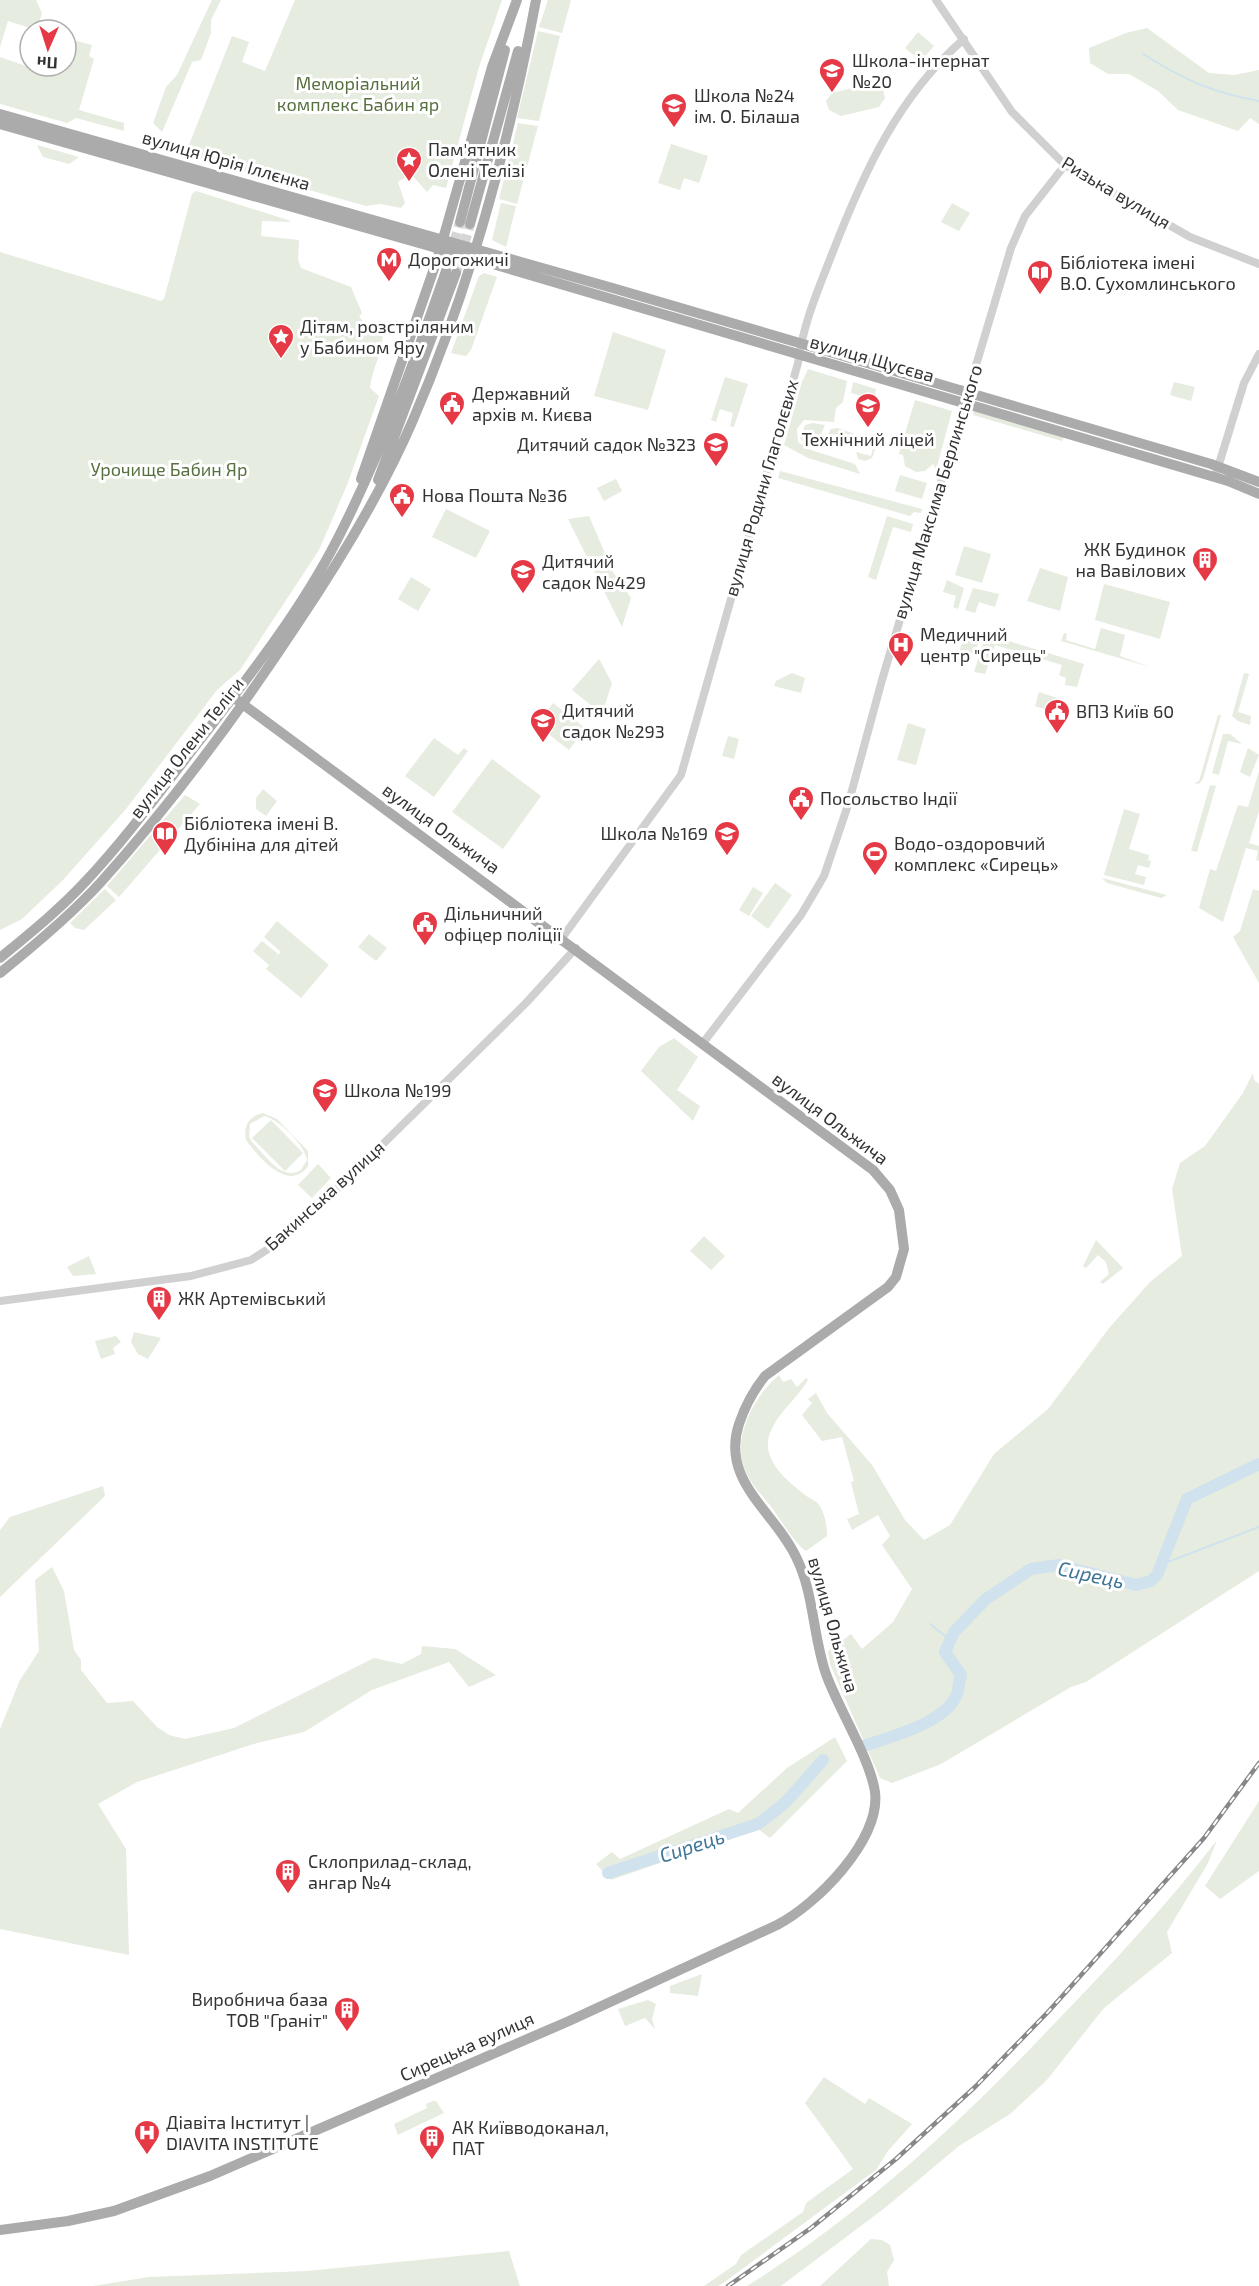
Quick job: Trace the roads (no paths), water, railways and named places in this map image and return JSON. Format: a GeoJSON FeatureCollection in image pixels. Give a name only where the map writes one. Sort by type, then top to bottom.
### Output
{"type":"FeatureCollection","features":[{"type":"Feature","properties":{"kind":"main road","name":"вулиця Олени Теліги"},"geometry":{"type":"LineString","coordinates":[[518,0],[465,223],[535,0]]}},
{"type":"Feature","properties":{"kind":"main road","name":"вулиця Олени Теліги"},"geometry":{"type":"LineString","coordinates":[[352,509],[441,246],[492,67],[518,0]]}},
{"type":"Feature","properties":{"kind":"main road","name":"вулиця Олени Теліги"},"geometry":{"type":"LineString","coordinates":[[0,973],[67,917],[101,883],[244,705],[323,587],[366,514],[414,418],[475,254],[535,0]]}},
{"type":"Feature","properties":{"kind":"main road","name":"вулиця Юрія Іллєнка"},"geometry":{"type":"LineString","coordinates":[[0,114],[441,246]]}},
{"type":"Feature","properties":{"kind":"main road","name":"вулиця Юрія Іллєнка"},"geometry":{"type":"LineString","coordinates":[[0,124],[441,246]]}},
{"type":"Feature","properties":{"kind":"main road"},"geometry":{"type":"LineString","coordinates":[[441,246],[475,254]]}},
{"type":"Feature","properties":{"kind":"main road","name":"вулиця Щусєва"},"geometry":{"type":"LineString","coordinates":[[475,254],[801,343],[968,392],[1217,471],[1259,494]]}},
{"type":"Feature","properties":{"kind":"main road","name":"вулиця Щусєва"},"geometry":{"type":"LineString","coordinates":[[475,254],[964,403],[1259,482]]}},
{"type":"Feature","properties":{"kind":"main road","name":"вулиця Олени Теліги"},"geometry":{"type":"LineString","coordinates":[[0,958],[84,884],[130,829],[233,697],[308,589],[371,471],[451,272],[366,514]]}},
{"type":"Feature","properties":{"kind":"main road","name":"вулиця Ольжича"},"geometry":{"type":"LineString","coordinates":[[233,697],[576,948],[873,1170],[890,1190],[898,1210],[904,1249],[896,1277],[879,1294],[765,1376],[755,1387],[742,1414],[734,1446],[738,1474],[789,1544],[799,1563],[827,1677],[875,1792]]}},
{"type":"Feature","properties":{"kind":"main road","name":"Сирецька вулиця"},"geometry":{"type":"LineString","coordinates":[[0,2230],[68,2221],[114,2211],[210,2176],[493,2054],[777,1925],[815,1900],[842,1870],[871,1821],[875,1792]]}},
{"type":"Feature","properties":{"kind":"street","name":"Ризька вулиця"},"geometry":{"type":"LineString","coordinates":[[936,0],[1012,111],[1065,165],[1180,232],[1259,264]]}},
{"type":"Feature","properties":{"kind":"street","name":"вулиця Родини Глаголєвих"},"geometry":{"type":"LineString","coordinates":[[562,938],[681,775],[800,354],[812,304],[845,219],[898,112],[922,81],[964,39]]}},
{"type":"Feature","properties":{"kind":"street","name":"вулиця Максима Берлинського"},"geometry":{"type":"LineString","coordinates":[[703,1043],[801,915],[824,876],[848,803],[964,403],[1017,231],[1024,216],[1065,165]]}},
{"type":"Feature","properties":{"kind":"street"},"geometry":{"type":"LineString","coordinates":[[1217,471],[1244,383],[1259,354]]}},
{"type":"Feature","properties":{"kind":"street","name":"Бакинська вулиця"},"geometry":{"type":"LineString","coordinates":[[0,1302],[191,1276],[250,1260],[276,1244],[315,1211],[526,1003],[576,948]]}},
{"type":"Feature","properties":{"kind":"waterway"},"geometry":{"type":"LineString","coordinates":[[1143,54],[1198,84],[1226,94],[1259,101]]}},
{"type":"Feature","properties":{"kind":"waterway","name":"Сирець"},"geometry":{"type":"LineString","coordinates":[[863,1746],[916,1728],[930,1721],[951,1704],[957,1694],[961,1675],[945,1652],[954,1632],[986,1599],[1031,1569],[1059,1565],[1136,1585],[1151,1581],[1157,1575],[1187,1499],[1259,1464]]}},
{"type":"Feature","properties":{"kind":"waterway"},"geometry":{"type":"LineString","coordinates":[[1160,1565],[1259,1527]]}},
{"type":"Feature","properties":{"kind":"waterway"},"geometry":{"type":"LineString","coordinates":[[930,1624],[949,1639]]}},
{"type":"Feature","properties":{"kind":"waterway","name":"Сирець"},"geometry":{"type":"LineString","coordinates":[[608,1873],[758,1824],[785,1803],[823,1760]]}},
{"type":"Feature","properties":{"kind":"tunnel"},"geometry":{"type":"LineString","coordinates":[[446,271],[460,222]]}},
{"type":"Feature","properties":{"kind":"tunnel"},"geometry":{"type":"LineString","coordinates":[[456,273],[470,224]]}},
{"type":"Feature","properties":{"kind":"railway"},"geometry":{"type":"LineString","coordinates":[[728,2286],[811,2228],[896,2159],[975,2087],[1048,2012],[1204,1838],[1259,1763]]}},
{"type":"Feature","properties":{"kind":"place","name":"Школа-інтернат №20"},"geometry":{"type":"Point","coordinates":[832,94]}},
{"type":"Feature","properties":{"kind":"place","name":"Школа №24 ім. О. Білаша"},"geometry":{"type":"Point","coordinates":[674,129]}},
{"type":"Feature","properties":{"kind":"place","name":"Пам'ятник Олені Телізі"},"geometry":{"type":"Point","coordinates":[409,183]}},
{"type":"Feature","properties":{"kind":"place","name":"Дорогожичі"},"geometry":{"type":"Point","coordinates":[389,283]}},
{"type":"Feature","properties":{"kind":"place","name":"Бібліотека імені В.О. Сухомлинського"},"geometry":{"type":"Point","coordinates":[1040,296]}},
{"type":"Feature","properties":{"kind":"place","name":"Дітям, розстріляним у Бабином Яру"},"geometry":{"type":"Point","coordinates":[281,360]}},
{"type":"Feature","properties":{"kind":"place","name":"Державний архів м. Києва"},"geometry":{"type":"Point","coordinates":[452,427]}},
{"type":"Feature","properties":{"kind":"place","name":"Технічний ліцей"},"geometry":{"type":"Point","coordinates":[868,429]}},
{"type":"Feature","properties":{"kind":"place","name":"Дитячий садок №323"},"geometry":{"type":"Point","coordinates":[716,468]}},
{"type":"Feature","properties":{"kind":"place","name":"Нова Пошта №36"},"geometry":{"type":"Point","coordinates":[402,519]}},
{"type":"Feature","properties":{"kind":"place","name":"ЖК Будинок на Вавілових"},"geometry":{"type":"Point","coordinates":[1205,583]}},
{"type":"Feature","properties":{"kind":"place","name":"Дитячий садок №429"},"geometry":{"type":"Point","coordinates":[523,595]}},
{"type":"Feature","properties":{"kind":"place","name":"Медичний центр \"Сирець\""},"geometry":{"type":"Point","coordinates":[901,668]}},
{"type":"Feature","properties":{"kind":"place","name":"ВПЗ Київ 60"},"geometry":{"type":"Point","coordinates":[1057,735]}},
{"type":"Feature","properties":{"kind":"place","name":"Дитячий садок №293"},"geometry":{"type":"Point","coordinates":[543,744]}},
{"type":"Feature","properties":{"kind":"place","name":"Посольство Індії"},"geometry":{"type":"Point","coordinates":[801,822]}},
{"type":"Feature","properties":{"kind":"place","name":"Бібліотека імені В. Дубініна для дітей"},"geometry":{"type":"Point","coordinates":[165,857]}},
{"type":"Feature","properties":{"kind":"place","name":"Школа №169"},"geometry":{"type":"Point","coordinates":[727,857]}},
{"type":"Feature","properties":{"kind":"place","name":"Водо-оздоровчий комплекс «Сирець»"},"geometry":{"type":"Point","coordinates":[875,877]}},
{"type":"Feature","properties":{"kind":"place","name":"Дільничний офіцер поліції"},"geometry":{"type":"Point","coordinates":[425,947]}},
{"type":"Feature","properties":{"kind":"place","name":"Школа №199"},"geometry":{"type":"Point","coordinates":[325,1114]}},
{"type":"Feature","properties":{"kind":"place","name":"ЖК Артемівський"},"geometry":{"type":"Point","coordinates":[159,1322]}},
{"type":"Feature","properties":{"kind":"place","name":"Склоприлад-склад, ангар №4"},"geometry":{"type":"Point","coordinates":[288,1895]}},
{"type":"Feature","properties":{"kind":"place","name":"Виробнича база ТОВ \"Граніт\""},"geometry":{"type":"Point","coordinates":[347,2033]}},
{"type":"Feature","properties":{"kind":"place","name":"Діавіта Інститут | DIAVITA INSTITUTE"},"geometry":{"type":"Point","coordinates":[147,2156]}},
{"type":"Feature","properties":{"kind":"place","name":"АК Київводоканал, ПАТ"},"geometry":{"type":"Point","coordinates":[432,2161]}},
{"type":"Feature","properties":{"kind":"park label","name":"Меморіальний комплекс Бабин яр"},"geometry":{"type":"Point","coordinates":[358,94]}},
{"type":"Feature","properties":{"kind":"park label","name":"Урочище Бабин Яр"},"geometry":{"type":"Point","coordinates":[169,470]}}]}
